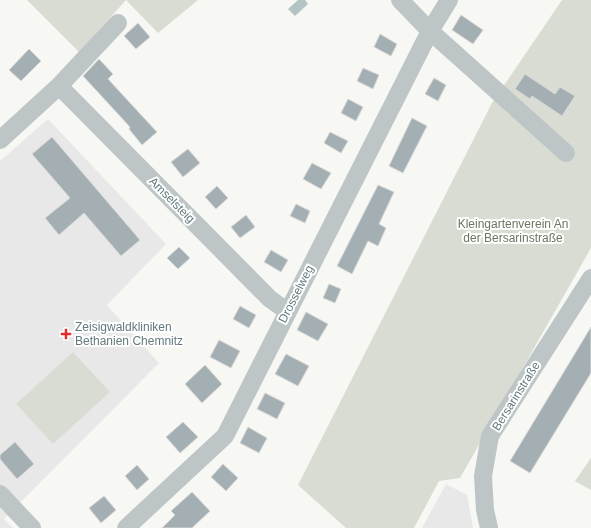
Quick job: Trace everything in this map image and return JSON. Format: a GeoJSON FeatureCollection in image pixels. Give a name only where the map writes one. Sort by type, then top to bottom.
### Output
{"type":"FeatureCollection","features":[{"type":"Feature","properties":{"kind":"street"},"geometry":{"type":"LineString","coordinates":[[400,0],[430,31],[566,153]]}},
{"type":"Feature","properties":{"kind":"street","name":"Drosselweg"},"geometry":{"type":"LineString","coordinates":[[126,528],[225,436],[430,31],[449,0]]}},
{"type":"Feature","properties":{"kind":"street"},"geometry":{"type":"LineString","coordinates":[[0,140],[59,86],[118,23]]}},
{"type":"Feature","properties":{"kind":"street","name":"Amselsteig"},"geometry":{"type":"LineString","coordinates":[[59,86],[270,299],[287,311]]}},
{"type":"Feature","properties":{"kind":"street","name":"Bersarinstraße"},"geometry":{"type":"LineString","coordinates":[[489,528],[485,510],[483,476],[490,436],[591,278]]}},
{"type":"Feature","properties":{"kind":"street"},"geometry":{"type":"LineString","coordinates":[[0,494],[32,528]]}},
{"type":"Feature","properties":{"kind":"shaded area"},"geometry":{"type":"Polygon","coordinates":[[[298,0],[305,0],[308,4],[295,16],[288,9],[298,0]]]}},
{"type":"Feature","properties":{"kind":"shaded area","name":"Zeisigwaldkliniken Bethanien Chemnitz"},"geometry":{"type":"Polygon","coordinates":[[[48,119],[166,244],[107,305],[159,363],[4,519],[13,528],[0,528],[0,161],[48,119]]]}},
{"type":"Feature","properties":{"kind":"shaded area"},"geometry":{"type":"Polygon","coordinates":[[[446,484],[467,495],[473,528],[422,528],[446,484]]]}},
{"type":"Feature","properties":{"kind":"green space"},"geometry":{"type":"Polygon","coordinates":[[[27,0],[126,0],[79,52],[27,0]]]}},
{"type":"Feature","properties":{"kind":"green space"},"geometry":{"type":"Polygon","coordinates":[[[126,0],[198,0],[158,33],[126,0]]]}},
{"type":"Feature","properties":{"kind":"green space","name":"Kleingartenverein An der Bersarinstraße"},"geometry":{"type":"Polygon","coordinates":[[[562,0],[591,0],[591,248],[460,478],[439,481],[414,528],[346,528],[298,485],[492,103],[562,0]]]}},
{"type":"Feature","properties":{"kind":"green space"},"geometry":{"type":"Polygon","coordinates":[[[73,352],[110,392],[53,444],[16,404],[73,352]]]}},
{"type":"Feature","properties":{"kind":"green space"},"geometry":{"type":"Polygon","coordinates":[[[591,458],[591,490],[575,481],[591,458]]]}},
{"type":"Feature","properties":{"kind":"building"},"geometry":{"type":"Polygon","coordinates":[[[461,15],[483,30],[473,44],[452,30],[461,15]]]}},
{"type":"Feature","properties":{"kind":"building"},"geometry":{"type":"Polygon","coordinates":[[[138,23],[150,37],[136,49],[124,36],[138,23]]]}},
{"type":"Feature","properties":{"kind":"building"},"geometry":{"type":"Polygon","coordinates":[[[380,34],[397,44],[391,56],[374,47],[380,34]]]}},
{"type":"Feature","properties":{"kind":"building"},"geometry":{"type":"Polygon","coordinates":[[[29,49],[41,61],[21,81],[9,70],[29,49]]]}},
{"type":"Feature","properties":{"kind":"building"},"geometry":{"type":"Polygon","coordinates":[[[99,59],[113,74],[108,79],[157,132],[142,145],[129,129],[130,127],[83,76],[99,59]]]}},
{"type":"Feature","properties":{"kind":"building"},"geometry":{"type":"Polygon","coordinates":[[[363,68],[379,75],[373,89],[357,81],[363,68]]]}},
{"type":"Feature","properties":{"kind":"building"},"geometry":{"type":"Polygon","coordinates":[[[525,74],[555,94],[560,87],[575,96],[562,116],[532,96],[530,99],[515,89],[525,74]]]}},
{"type":"Feature","properties":{"kind":"building"},"geometry":{"type":"Polygon","coordinates":[[[434,78],[446,85],[438,101],[425,94],[434,78]]]}},
{"type":"Feature","properties":{"kind":"building"},"geometry":{"type":"Polygon","coordinates":[[[348,99],[363,107],[356,121],[341,113],[348,99]]]}},
{"type":"Feature","properties":{"kind":"building"},"geometry":{"type":"Polygon","coordinates":[[[412,118],[427,126],[403,173],[389,166],[412,118]]]}},
{"type":"Feature","properties":{"kind":"building"},"geometry":{"type":"Polygon","coordinates":[[[330,132],[348,141],[341,153],[324,143],[330,132]]]}},
{"type":"Feature","properties":{"kind":"building"},"geometry":{"type":"Polygon","coordinates":[[[52,137],[140,240],[121,256],[84,213],[59,235],[45,218],[70,198],[32,154],[52,137]]]}},
{"type":"Feature","properties":{"kind":"building"},"geometry":{"type":"Polygon","coordinates":[[[188,149],[200,163],[183,177],[171,162],[188,149]]]}},
{"type":"Feature","properties":{"kind":"building"},"geometry":{"type":"Polygon","coordinates":[[[312,163],[331,173],[321,189],[303,179],[312,163]]]}},
{"type":"Feature","properties":{"kind":"building"},"geometry":{"type":"Polygon","coordinates":[[[378,185],[394,192],[379,224],[386,228],[378,246],[368,241],[352,274],[337,266],[378,185]]]}},
{"type":"Feature","properties":{"kind":"building"},"geometry":{"type":"Polygon","coordinates":[[[217,186],[228,198],[216,209],[205,197],[217,186]]]}},
{"type":"Feature","properties":{"kind":"building"},"geometry":{"type":"Polygon","coordinates":[[[296,204],[310,211],[305,223],[290,216],[296,204]]]}},
{"type":"Feature","properties":{"kind":"building"},"geometry":{"type":"Polygon","coordinates":[[[246,215],[255,227],[240,238],[231,227],[246,215]]]}},
{"type":"Feature","properties":{"kind":"building"},"geometry":{"type":"Polygon","coordinates":[[[179,247],[190,258],[178,269],[167,258],[179,247]]]}},
{"type":"Feature","properties":{"kind":"building"},"geometry":{"type":"Polygon","coordinates":[[[271,250],[288,260],[281,272],[264,262],[271,250]]]}},
{"type":"Feature","properties":{"kind":"building"},"geometry":{"type":"Polygon","coordinates":[[[329,284],[341,289],[335,303],[323,298],[329,284]]]}},
{"type":"Feature","properties":{"kind":"building"},"geometry":{"type":"Polygon","coordinates":[[[240,306],[256,315],[249,328],[233,319],[240,306]]]}},
{"type":"Feature","properties":{"kind":"building"},"geometry":{"type":"Polygon","coordinates":[[[306,312],[328,324],[318,341],[297,330],[306,312]]]}},
{"type":"Feature","properties":{"kind":"building"},"geometry":{"type":"Polygon","coordinates":[[[591,327],[591,373],[530,473],[510,461],[591,327]]]}},
{"type":"Feature","properties":{"kind":"building"},"geometry":{"type":"Polygon","coordinates":[[[219,340],[240,351],[231,368],[210,357],[219,340]]]}},
{"type":"Feature","properties":{"kind":"building"},"geometry":{"type":"Polygon","coordinates":[[[286,354],[309,366],[298,386],[275,374],[286,354]]]}},
{"type":"Feature","properties":{"kind":"building"},"geometry":{"type":"Polygon","coordinates":[[[205,365],[222,384],[202,403],[185,384],[205,365]]]}},
{"type":"Feature","properties":{"kind":"building"},"geometry":{"type":"Polygon","coordinates":[[[265,393],[285,403],[277,419],[257,409],[265,393]]]}},
{"type":"Feature","properties":{"kind":"building"},"geometry":{"type":"Polygon","coordinates":[[[183,422],[198,437],[180,453],[166,437],[183,422]]]}},
{"type":"Feature","properties":{"kind":"building"},"geometry":{"type":"Polygon","coordinates":[[[248,427],[267,438],[259,453],[240,443],[248,427]]]}},
{"type":"Feature","properties":{"kind":"building"},"geometry":{"type":"Polygon","coordinates":[[[15,442],[34,464],[17,479],[0,459],[0,455],[15,442]]]}},
{"type":"Feature","properties":{"kind":"building"},"geometry":{"type":"Polygon","coordinates":[[[223,464],[238,478],[226,491],[211,477],[223,464]]]}},
{"type":"Feature","properties":{"kind":"building"},"geometry":{"type":"Polygon","coordinates":[[[137,465],[149,479],[137,490],[125,476],[137,465]]]}},
{"type":"Feature","properties":{"kind":"building"},"geometry":{"type":"Polygon","coordinates":[[[192,492],[210,511],[192,528],[162,528],[175,515],[171,511],[192,492]]]}},
{"type":"Feature","properties":{"kind":"building"},"geometry":{"type":"Polygon","coordinates":[[[104,496],[116,510],[101,523],[89,508],[104,496]]]}},
{"type":"Feature","properties":{"kind":"place","name":"Zeisigwaldkliniken Bethanien Chemnitz"},"geometry":{"type":"Point","coordinates":[66,334]}}]}
